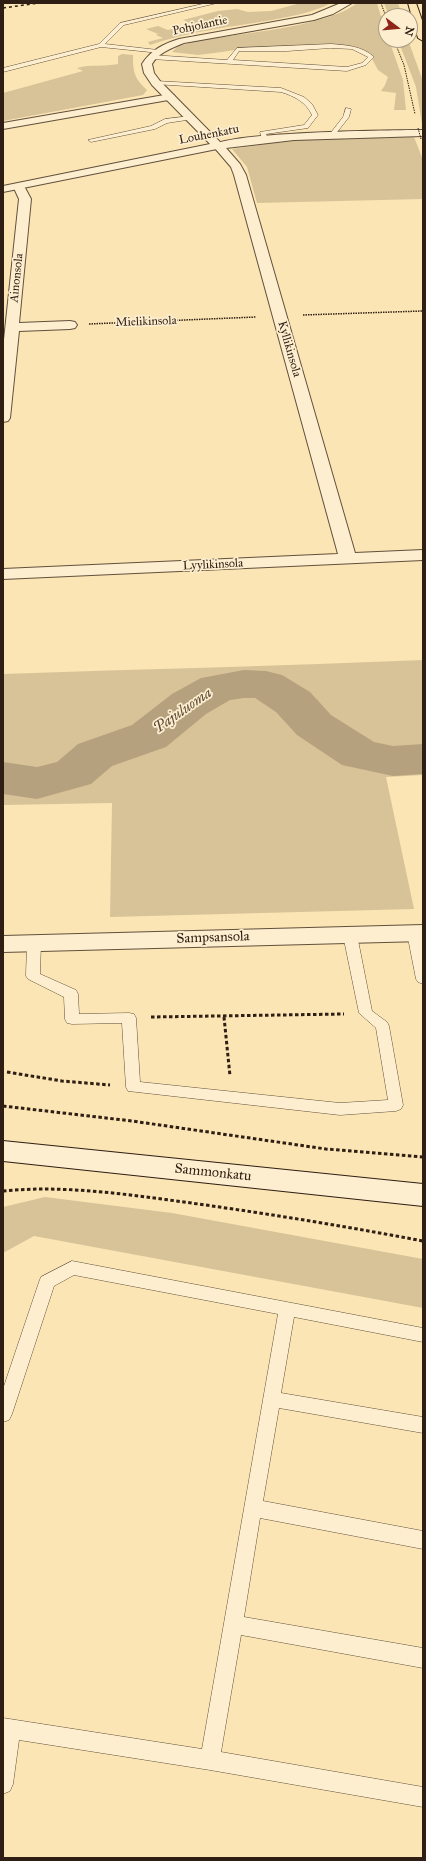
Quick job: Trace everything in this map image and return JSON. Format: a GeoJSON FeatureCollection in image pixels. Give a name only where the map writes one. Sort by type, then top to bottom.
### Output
{"type":"FeatureCollection","features":[{"type":"Feature","properties":{"kind":"highway"},"geometry":{"type":"LineString","coordinates":[[412,3],[423,38]]}},
{"type":"Feature","properties":{"kind":"street","name":"Pohjolantie"},"geometry":{"type":"LineString","coordinates":[[154,54],[182,41],[314,17],[330,12],[348,3]]}},
{"type":"Feature","properties":{"kind":"street"},"geometry":{"type":"LineString","coordinates":[[154,54],[147,64],[156,83],[218,146]]}},
{"type":"Feature","properties":{"kind":"street"},"geometry":{"type":"LineString","coordinates":[[3,126],[170,97]]}},
{"type":"Feature","properties":{"kind":"street","name":"Louhenkatu"},"geometry":{"type":"LineString","coordinates":[[3,189],[218,146],[265,139],[332,135],[421,134]]}},
{"type":"Feature","properties":{"kind":"street","name":"Kyllikinsola"},"geometry":{"type":"LineString","coordinates":[[218,146],[236,166],[240,175],[348,559]]}},
{"type":"Feature","properties":{"kind":"street","name":"Ainonsola"},"geometry":{"type":"LineString","coordinates":[[3,418],[25,199],[19,186]]}},
{"type":"Feature","properties":{"kind":"street"},"geometry":{"type":"LineString","coordinates":[[12,327],[70,325]]}},
{"type":"Feature","properties":{"kind":"street","name":"Lyylikinsola"},"geometry":{"type":"LineString","coordinates":[[3,574],[423,556]]}},
{"type":"Feature","properties":{"kind":"street","name":"Sampsansola"},"geometry":{"type":"LineString","coordinates":[[3,944],[418,933]]}},
{"type":"Feature","properties":{"kind":"street","name":"Sammonkatu"},"geometry":{"type":"LineString","coordinates":[[3,1150],[423,1195]]}},
{"type":"Feature","properties":{"kind":"lane"},"geometry":{"type":"LineString","coordinates":[[101,45],[122,24],[214,3]]}},
{"type":"Feature","properties":{"kind":"lane"},"geometry":{"type":"LineString","coordinates":[[3,70],[101,45],[154,54],[229,62],[347,69],[362,66],[369,61],[371,57],[366,52],[355,48],[316,46],[301,49],[242,49],[235,52],[229,62]]}},
{"type":"Feature","properties":{"kind":"lane"},"geometry":{"type":"LineString","coordinates":[[156,83],[281,90],[304,100],[313,109],[315,115],[306,127],[262,133],[265,139]]}},
{"type":"Feature","properties":{"kind":"lane"},"geometry":{"type":"LineString","coordinates":[[332,135],[346,117],[348,109]]}},
{"type":"Feature","properties":{"kind":"lane"},"geometry":{"type":"LineString","coordinates":[[91,140],[153,128],[165,121],[191,118]]}},
{"type":"Feature","properties":{"kind":"lane"},"geometry":{"type":"LineString","coordinates":[[418,933],[423,979]]}},
{"type":"Feature","properties":{"kind":"lane"},"geometry":{"type":"LineString","coordinates":[[34,943],[33,976],[71,994],[72,1019],[129,1018],[133,1087],[340,1109],[396,1105],[382,1026],[366,1013],[350,934]]}},
{"type":"Feature","properties":{"kind":"lane"},"geometry":{"type":"LineString","coordinates":[[3,1414],[47,1282],[72,1268],[423,1335]]}},
{"type":"Feature","properties":{"kind":"lane"},"geometry":{"type":"LineString","coordinates":[[210,1760],[287,1310]]}},
{"type":"Feature","properties":{"kind":"lane"},"geometry":{"type":"LineString","coordinates":[[272,1400],[423,1425]]}},
{"type":"Feature","properties":{"kind":"lane"},"geometry":{"type":"LineString","coordinates":[[253,1508],[423,1540]]}},
{"type":"Feature","properties":{"kind":"lane"},"geometry":{"type":"LineString","coordinates":[[233,1624],[423,1658]]}},
{"type":"Feature","properties":{"kind":"lane"},"geometry":{"type":"LineString","coordinates":[[3,1784],[7,1729],[210,1760],[423,1797]]}},
{"type":"Feature","properties":{"kind":"path"},"geometry":{"type":"LineString","coordinates":[[397,48],[404,64],[415,114]]}},
{"type":"Feature","properties":{"kind":"path","name":"Mielikinsola"},"geometry":{"type":"LineString","coordinates":[[70,325],[423,311]]}},
{"type":"Feature","properties":{"kind":"path"},"geometry":{"type":"LineString","coordinates":[[129,1018],[213,1015],[224,1017],[366,1013]]}},
{"type":"Feature","properties":{"kind":"path"},"geometry":{"type":"LineString","coordinates":[[224,1017],[232,1097]]}},
{"type":"Feature","properties":{"kind":"path"},"geometry":{"type":"LineString","coordinates":[[7,1072],[62,1081],[133,1087]]}},
{"type":"Feature","properties":{"kind":"path"},"geometry":{"type":"LineString","coordinates":[[3,1106],[132,1121],[326,1149],[423,1157]]}},
{"type":"Feature","properties":{"kind":"path"},"geometry":{"type":"LineString","coordinates":[[3,1191],[74,1188],[222,1207],[347,1226],[423,1241]]}},
{"type":"Feature","properties":{"kind":"shaded area"},"geometry":{"type":"Polygon","coordinates":[[[301,3],[331,3],[294,16],[180,36],[150,45],[148,42],[163,38],[146,29],[158,26],[168,30],[192,24],[183,20],[218,11],[237,9],[248,12],[271,11],[301,3]]]}},
{"type":"Feature","properties":{"kind":"shaded area"},"geometry":{"type":"Polygon","coordinates":[[[357,3],[377,3],[378,8],[378,48],[392,48],[403,80],[406,110],[394,110],[396,93],[381,91],[388,77],[378,70],[367,53],[357,48],[310,45],[296,48],[253,47],[198,55],[172,52],[177,47],[195,41],[304,24],[344,11],[357,3]]]}},
{"type":"Feature","properties":{"kind":"shaded area"},"geometry":{"type":"Polygon","coordinates":[[[384,3],[398,3],[400,8],[386,8],[384,3]]]}},
{"type":"Feature","properties":{"kind":"shaded area"},"geometry":{"type":"Polygon","coordinates":[[[401,48],[411,48],[423,81],[423,130],[416,87],[401,48]]]}},
{"type":"Feature","properties":{"kind":"shaded area"},"geometry":{"type":"Polygon","coordinates":[[[122,54],[133,55],[135,74],[139,82],[147,90],[143,95],[3,121],[3,93],[83,71],[77,68],[118,64],[118,56],[122,54]]]}},
{"type":"Feature","properties":{"kind":"shaded area"},"geometry":{"type":"Polygon","coordinates":[[[414,137],[423,160],[423,199],[257,203],[247,167],[232,149],[322,138],[414,137]]]}},
{"type":"Feature","properties":{"kind":"shaded area"},"geometry":{"type":"Polygon","coordinates":[[[423,660],[423,775],[386,777],[414,909],[110,917],[112,803],[3,805],[3,674],[423,660]]]}},
{"type":"Feature","properties":{"kind":"shaded area"},"geometry":{"type":"Polygon","coordinates":[[[45,1197],[172,1213],[423,1259],[423,1308],[34,1236],[3,1253],[3,1207],[45,1197]]]}},
{"type":"Feature","properties":{"kind":"waterway","name":"Pajuluoma"},"geometry":{"type":"LineString","coordinates":[[3,778],[37,783],[74,773],[95,755],[149,736],[189,704],[217,688],[244,684],[266,685],[293,702],[314,725],[359,754],[393,761],[423,759]]}},
{"type":"Feature","properties":{"kind":"railway"},"geometry":{"type":"LineString","coordinates":[[3,8],[39,3]]}}]}
